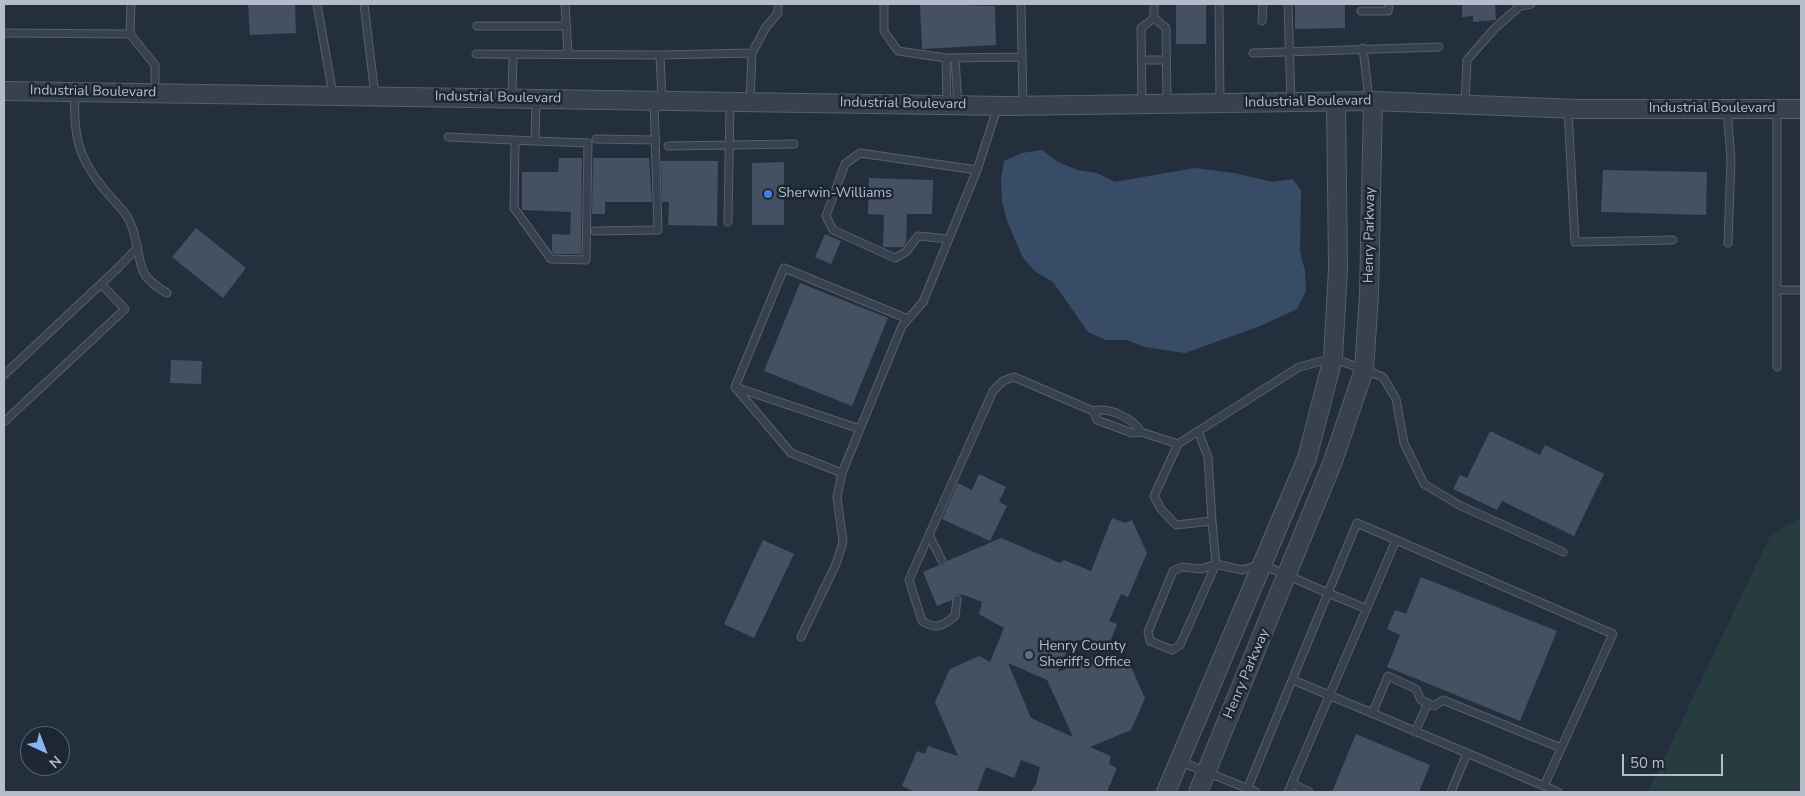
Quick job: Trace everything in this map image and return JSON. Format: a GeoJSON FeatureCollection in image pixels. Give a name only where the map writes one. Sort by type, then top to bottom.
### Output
{"type":"FeatureCollection","features":[{"type":"Feature","properties":{"kind":"street","name":"Industrial Boulevard"},"geometry":{"type":"LineString","coordinates":[[4,91],[998,106],[1371,101],[1568,108],[1801,109]]}},
{"type":"Feature","properties":{"kind":"street"},"geometry":{"type":"LineString","coordinates":[[1166,792],[1307,458],[1333,358],[1338,268],[1336,101]]}},
{"type":"Feature","properties":{"kind":"street","name":"Henry Parkway"},"geometry":{"type":"LineString","coordinates":[[1198,792],[1333,461],[1364,370],[1369,295],[1371,101]]}},
{"type":"Feature","properties":{"kind":"lane"},"geometry":{"type":"LineString","coordinates":[[131,4],[130,34],[155,65],[155,93]]}},
{"type":"Feature","properties":{"kind":"lane"},"geometry":{"type":"LineString","coordinates":[[318,4],[333,96]]}},
{"type":"Feature","properties":{"kind":"lane"},"geometry":{"type":"LineString","coordinates":[[364,4],[375,96]]}},
{"type":"Feature","properties":{"kind":"lane"},"geometry":{"type":"LineString","coordinates":[[565,4],[568,54]]}},
{"type":"Feature","properties":{"kind":"lane"},"geometry":{"type":"LineString","coordinates":[[750,102],[752,52],[766,27],[778,13],[778,4]]}},
{"type":"Feature","properties":{"kind":"lane"},"geometry":{"type":"LineString","coordinates":[[884,4],[884,31],[898,51],[946,58],[1022,57]]}},
{"type":"Feature","properties":{"kind":"lane"},"geometry":{"type":"LineString","coordinates":[[1021,4],[1023,106]]}},
{"type":"Feature","properties":{"kind":"lane"},"geometry":{"type":"LineString","coordinates":[[1154,4],[1154,18]]}},
{"type":"Feature","properties":{"kind":"lane"},"geometry":{"type":"LineString","coordinates":[[1219,4],[1220,103]]}},
{"type":"Feature","properties":{"kind":"lane"},"geometry":{"type":"LineString","coordinates":[[1262,21],[1263,4]]}},
{"type":"Feature","properties":{"kind":"lane"},"geometry":{"type":"LineString","coordinates":[[1288,4],[1290,102]]}},
{"type":"Feature","properties":{"kind":"lane"},"geometry":{"type":"LineString","coordinates":[[1361,11],[1388,11],[1389,4]]}},
{"type":"Feature","properties":{"kind":"lane"},"geometry":{"type":"LineString","coordinates":[[1465,103],[1467,60],[1495,28],[1520,5],[1531,4]]}},
{"type":"Feature","properties":{"kind":"lane"},"geometry":{"type":"LineString","coordinates":[[1154,18],[1166,28],[1167,104]]}},
{"type":"Feature","properties":{"kind":"lane"},"geometry":{"type":"LineString","coordinates":[[1142,104],[1141,28],[1154,18]]}},
{"type":"Feature","properties":{"kind":"lane"},"geometry":{"type":"LineString","coordinates":[[477,26],[567,26]]}},
{"type":"Feature","properties":{"kind":"lane"},"geometry":{"type":"LineString","coordinates":[[4,33],[130,34]]}},
{"type":"Feature","properties":{"kind":"lane"},"geometry":{"type":"LineString","coordinates":[[1363,48],[1371,101]]}},
{"type":"Feature","properties":{"kind":"lane"},"geometry":{"type":"LineString","coordinates":[[1253,53],[1289,53],[1363,48],[1439,48]]}},
{"type":"Feature","properties":{"kind":"lane"},"geometry":{"type":"LineString","coordinates":[[476,54],[660,55],[752,52]]}},
{"type":"Feature","properties":{"kind":"lane"},"geometry":{"type":"LineString","coordinates":[[512,98],[513,54]]}},
{"type":"Feature","properties":{"kind":"lane"},"geometry":{"type":"LineString","coordinates":[[595,231],[658,230],[656,140],[660,55]]}},
{"type":"Feature","properties":{"kind":"lane"},"geometry":{"type":"LineString","coordinates":[[946,58],[953,105]]}},
{"type":"Feature","properties":{"kind":"lane"},"geometry":{"type":"LineString","coordinates":[[953,105],[955,58]]}},
{"type":"Feature","properties":{"kind":"lane"},"geometry":{"type":"LineString","coordinates":[[1142,60],[1166,60]]}},
{"type":"Feature","properties":{"kind":"lane"},"geometry":{"type":"LineString","coordinates":[[75,92],[74,121],[76,140],[83,158],[103,188],[127,218],[145,273],[151,281],[167,293]]}},
{"type":"Feature","properties":{"kind":"lane"},"geometry":{"type":"LineString","coordinates":[[535,141],[536,98]]}},
{"type":"Feature","properties":{"kind":"lane"},"geometry":{"type":"LineString","coordinates":[[728,222],[730,102]]}},
{"type":"Feature","properties":{"kind":"lane"},"geometry":{"type":"LineString","coordinates":[[801,637],[836,564],[843,542],[837,497],[842,473],[902,326],[923,302],[977,170],[998,106]]}},
{"type":"Feature","properties":{"kind":"lane"},"geometry":{"type":"LineString","coordinates":[[1568,108],[1575,242],[1673,240]]}},
{"type":"Feature","properties":{"kind":"lane"},"geometry":{"type":"LineString","coordinates":[[1727,109],[1731,159],[1728,243]]}},
{"type":"Feature","properties":{"kind":"lane"},"geometry":{"type":"LineString","coordinates":[[1777,367],[1778,109]]}},
{"type":"Feature","properties":{"kind":"lane"},"geometry":{"type":"LineString","coordinates":[[448,136],[515,141],[588,143],[586,260],[551,259],[514,208],[515,141]]}},
{"type":"Feature","properties":{"kind":"lane"},"geometry":{"type":"LineString","coordinates":[[596,139],[656,140]]}},
{"type":"Feature","properties":{"kind":"lane"},"geometry":{"type":"LineString","coordinates":[[668,146],[794,144]]}},
{"type":"Feature","properties":{"kind":"lane"},"geometry":{"type":"LineString","coordinates":[[949,239],[918,236],[906,252],[895,258],[833,230],[826,216],[846,164],[860,153],[977,170]]}},
{"type":"Feature","properties":{"kind":"lane"},"geometry":{"type":"LineString","coordinates":[[4,375],[138,247]]}},
{"type":"Feature","properties":{"kind":"lane"},"geometry":{"type":"LineString","coordinates":[[735,387],[784,268],[908,319]]}},
{"type":"Feature","properties":{"kind":"lane"},"geometry":{"type":"LineString","coordinates":[[5,421],[125,309],[101,284]]}},
{"type":"Feature","properties":{"kind":"lane"},"geometry":{"type":"LineString","coordinates":[[1777,290],[1801,290]]}},
{"type":"Feature","properties":{"kind":"lane"},"geometry":{"type":"LineString","coordinates":[[1212,521],[1176,524],[1161,509],[1154,496],[1178,444],[1299,367],[1333,358],[1383,377],[1396,399],[1404,443],[1424,484],[1459,505],[1563,552]]}},
{"type":"Feature","properties":{"kind":"lane"},"geometry":{"type":"LineString","coordinates":[[957,599],[956,616],[944,626],[931,627],[922,621],[909,580],[993,391],[1002,381],[1014,377],[1093,411],[1102,408],[1136,423],[1141,432]]}},
{"type":"Feature","properties":{"kind":"lane"},"geometry":{"type":"LineString","coordinates":[[735,387],[860,429]]}},
{"type":"Feature","properties":{"kind":"lane"},"geometry":{"type":"LineString","coordinates":[[735,387],[791,453],[842,473]]}},
{"type":"Feature","properties":{"kind":"lane"},"geometry":{"type":"LineString","coordinates":[[1093,411],[1097,420],[1132,433],[1141,432],[1178,444]]}},
{"type":"Feature","properties":{"kind":"lane"},"geometry":{"type":"LineString","coordinates":[[1198,431],[1208,457],[1216,564],[1180,645],[1172,650],[1150,641],[1148,632],[1174,570],[1182,568],[1201,569],[1216,564],[1242,570],[1261,564],[1366,609]]}},
{"type":"Feature","properties":{"kind":"lane"},"geometry":{"type":"LineString","coordinates":[[1247,790],[1357,523],[1613,634],[1544,786]]}},
{"type":"Feature","properties":{"kind":"lane"},"geometry":{"type":"LineString","coordinates":[[929,535],[942,561]]}},
{"type":"Feature","properties":{"kind":"lane"},"geometry":{"type":"LineString","coordinates":[[1288,792],[1396,540]]}},
{"type":"Feature","properties":{"kind":"lane"},"geometry":{"type":"LineString","coordinates":[[1372,714],[1388,676],[1416,689],[1421,700],[1434,706],[1444,700],[1561,748]]}},
{"type":"Feature","properties":{"kind":"lane"},"geometry":{"type":"LineString","coordinates":[[1292,680],[1558,792]]}},
{"type":"Feature","properties":{"kind":"lane"},"geometry":{"type":"LineString","coordinates":[[1415,732],[1428,703]]}},
{"type":"Feature","properties":{"kind":"lane"},"geometry":{"type":"LineString","coordinates":[[1451,792],[1467,753]]}},
{"type":"Feature","properties":{"kind":"lane"},"geometry":{"type":"LineString","coordinates":[[1179,761],[1247,790],[1256,792]]}},
{"type":"Feature","properties":{"kind":"lane"},"geometry":{"type":"LineString","coordinates":[[1293,784],[1309,792]]}},
{"type":"Feature","properties":{"kind":"green space"},"geometry":{"type":"Polygon","coordinates":[[[1801,517],[1801,792],[1648,792],[1770,536],[1801,517]]]}},
{"type":"Feature","properties":{"kind":"water"},"geometry":{"type":"Polygon","coordinates":[[[1042,150],[1058,162],[1077,170],[1097,173],[1115,182],[1194,168],[1234,173],[1273,182],[1292,179],[1301,190],[1300,252],[1305,271],[1306,291],[1297,309],[1260,326],[1185,353],[1145,347],[1126,340],[1106,340],[1088,332],[1053,282],[1036,272],[1023,258],[1007,221],[1002,201],[1001,181],[1004,161],[1022,153],[1042,150]]]}},
{"type":"Feature","properties":{"kind":"building"},"geometry":{"type":"Polygon","coordinates":[[[248,4],[295,4],[296,33],[250,35],[248,4]]]}},
{"type":"Feature","properties":{"kind":"building"},"geometry":{"type":"Polygon","coordinates":[[[920,4],[995,6],[996,45],[922,49],[920,4]]]}},
{"type":"Feature","properties":{"kind":"building"},"geometry":{"type":"Polygon","coordinates":[[[1176,4],[1206,4],[1206,44],[1176,44],[1176,4]]]}},
{"type":"Feature","properties":{"kind":"building"},"geometry":{"type":"Polygon","coordinates":[[[1295,4],[1345,4],[1345,28],[1295,29],[1295,4]]]}},
{"type":"Feature","properties":{"kind":"building"},"geometry":{"type":"Polygon","coordinates":[[[1462,4],[1495,4],[1496,20],[1473,22],[1473,16],[1462,17],[1462,4]]]}},
{"type":"Feature","properties":{"kind":"building"},"geometry":{"type":"Polygon","coordinates":[[[559,158],[582,158],[581,254],[554,254],[552,251],[552,234],[570,235],[571,212],[522,210],[522,172],[558,172],[559,158]]]}},
{"type":"Feature","properties":{"kind":"building"},"geometry":{"type":"Polygon","coordinates":[[[593,158],[649,158],[652,202],[605,202],[605,214],[592,214],[593,158]]]}},
{"type":"Feature","properties":{"kind":"building"},"geometry":{"type":"Polygon","coordinates":[[[661,161],[718,161],[717,226],[668,225],[669,202],[662,202],[661,161]]]}},
{"type":"Feature","properties":{"kind":"building","name":"Sherwin-Williams"},"geometry":{"type":"Polygon","coordinates":[[[784,162],[784,225],[752,225],[752,163],[784,162]]]}},
{"type":"Feature","properties":{"kind":"building"},"geometry":{"type":"Polygon","coordinates":[[[1603,170],[1707,172],[1706,215],[1601,212],[1603,170]]]}},
{"type":"Feature","properties":{"kind":"building"},"geometry":{"type":"Polygon","coordinates":[[[869,178],[933,180],[932,214],[907,214],[906,243],[903,247],[883,247],[884,215],[868,214],[869,178]]]}},
{"type":"Feature","properties":{"kind":"building"},"geometry":{"type":"Polygon","coordinates":[[[196,228],[246,268],[223,298],[172,257],[196,228]]]}},
{"type":"Feature","properties":{"kind":"building"},"geometry":{"type":"Polygon","coordinates":[[[825,234],[841,241],[831,264],[815,257],[825,234]]]}},
{"type":"Feature","properties":{"kind":"building"},"geometry":{"type":"Polygon","coordinates":[[[800,283],[888,318],[852,406],[764,371],[800,283]]]}},
{"type":"Feature","properties":{"kind":"building"},"geometry":{"type":"Polygon","coordinates":[[[171,360],[202,361],[201,384],[170,383],[171,360]]]}},
{"type":"Feature","properties":{"kind":"building"},"geometry":{"type":"Polygon","coordinates":[[[1490,431],[1540,455],[1545,445],[1604,474],[1574,536],[1502,501],[1497,510],[1453,489],[1460,475],[1467,478],[1490,431]]]}},
{"type":"Feature","properties":{"kind":"building"},"geometry":{"type":"Polygon","coordinates":[[[979,474],[1006,487],[999,502],[1007,506],[990,541],[942,519],[958,483],[972,490],[979,474]]]}},
{"type":"Feature","properties":{"kind":"building","name":"Henry County Sheriff's Office"},"geometry":{"type":"Polygon","coordinates":[[[1112,518],[1125,523],[1132,520],[1147,553],[1128,597],[1121,594],[1109,621],[1117,624],[1107,650],[1080,640],[1070,643],[1058,672],[1100,654],[1131,667],[1145,698],[1131,730],[1090,747],[1111,756],[1109,764],[1117,768],[1107,792],[1031,792],[1036,784],[1040,767],[1021,760],[1014,778],[986,767],[977,792],[915,792],[902,786],[917,751],[925,754],[928,746],[958,756],[935,702],[950,669],[979,656],[990,662],[1004,628],[979,614],[982,602],[964,595],[955,594],[952,600],[937,606],[923,572],[939,565],[944,566],[947,561],[1001,538],[1060,563],[1064,560],[1091,571],[1112,518]],[[1008,663],[1031,718],[1073,737],[1047,680],[1008,663]]]}},
{"type":"Feature","properties":{"kind":"building"},"geometry":{"type":"Polygon","coordinates":[[[763,540],[794,554],[754,638],[724,624],[763,540]]]}},
{"type":"Feature","properties":{"kind":"building"},"geometry":{"type":"Polygon","coordinates":[[[1421,577],[1557,631],[1520,721],[1387,667],[1400,635],[1387,629],[1395,610],[1406,614],[1421,577]]]}},
{"type":"Feature","properties":{"kind":"building"},"geometry":{"type":"Polygon","coordinates":[[[1356,734],[1430,765],[1419,792],[1332,792],[1356,734]]]}},
{"type":"Feature","properties":{"kind":"place","name":"Sherwin-Williams"},"geometry":{"type":"Point","coordinates":[768,194]}},
{"type":"Feature","properties":{"kind":"place","name":"Henry County Sheriff's Office"},"geometry":{"type":"Point","coordinates":[1029,655]}}]}
